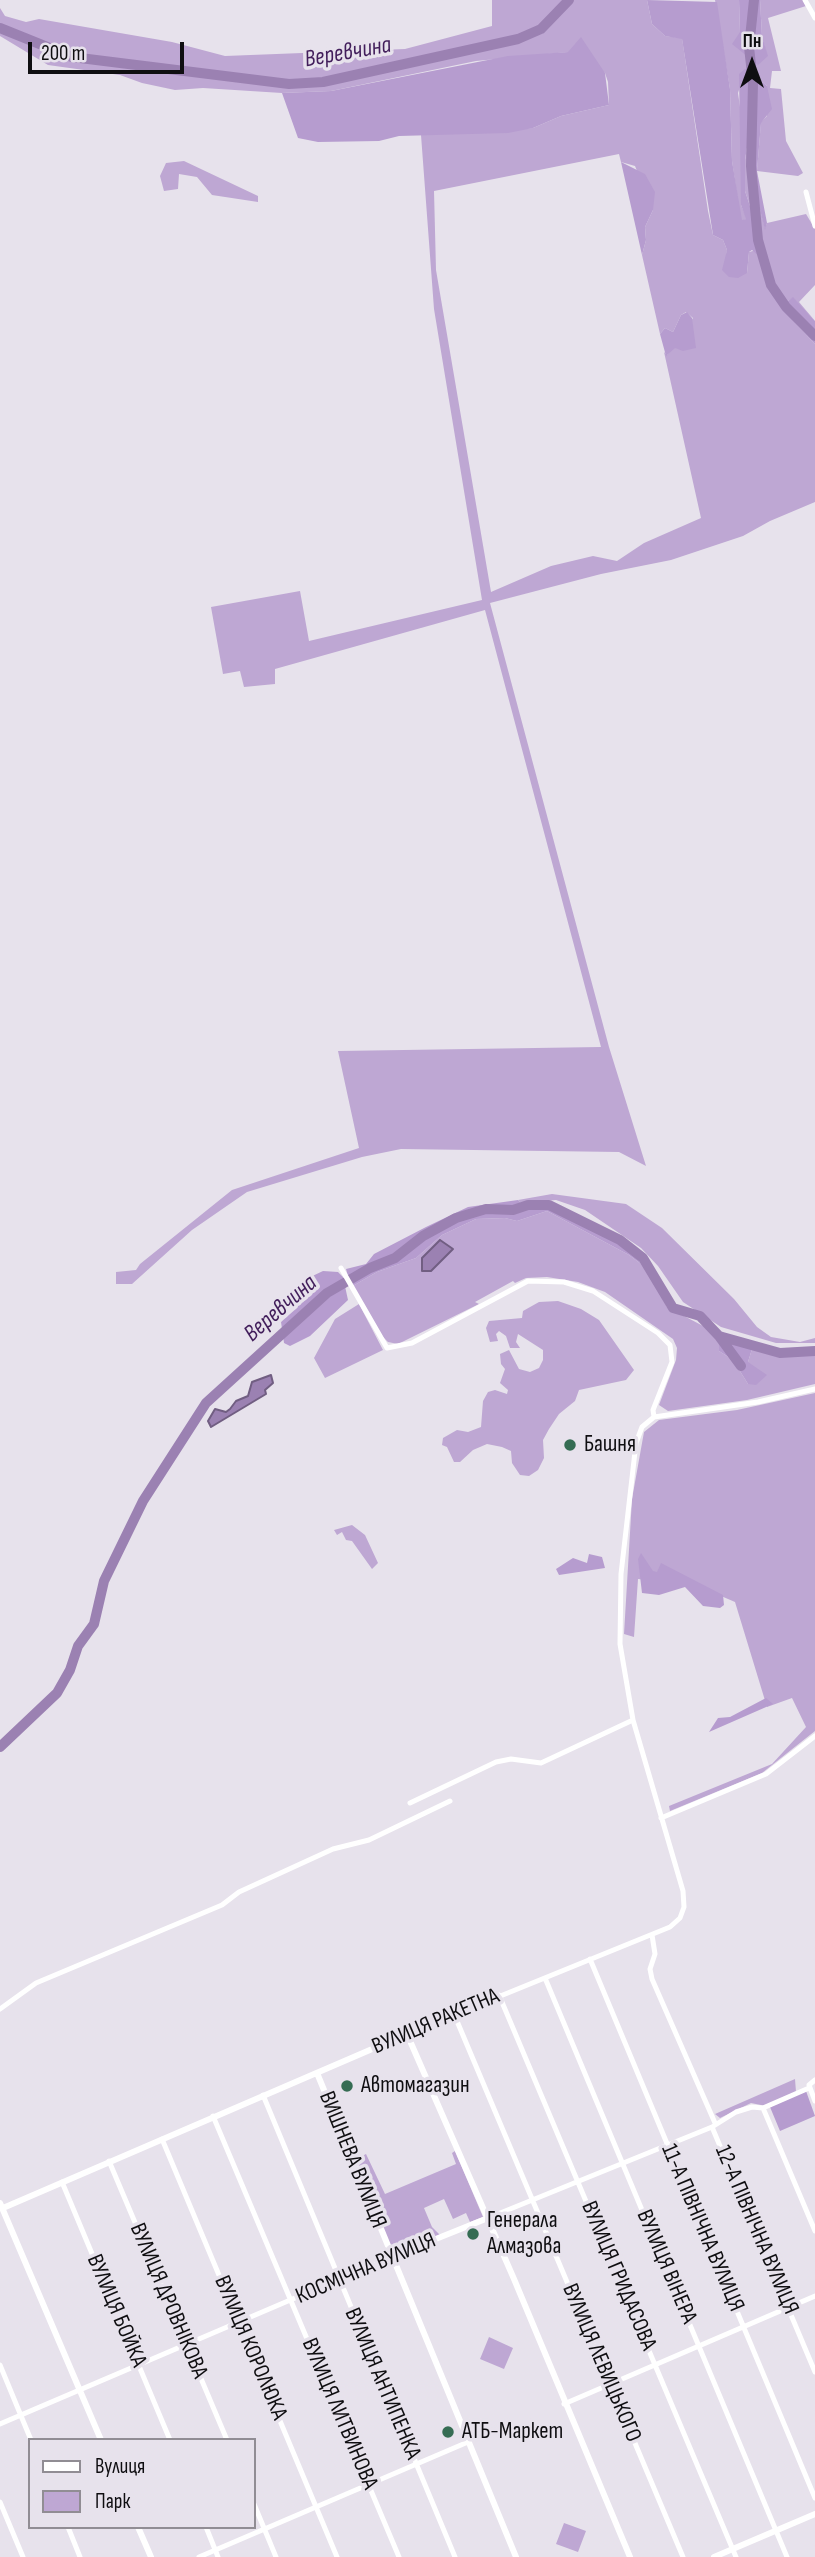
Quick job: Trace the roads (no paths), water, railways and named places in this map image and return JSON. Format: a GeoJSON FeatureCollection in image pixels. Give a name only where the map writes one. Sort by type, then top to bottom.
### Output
{"type":"FeatureCollection","features":[{"type":"Feature","properties":{"kind":"street"},"geometry":{"type":"LineString","coordinates":[[805,0],[815,18]]}},
{"type":"Feature","properties":{"kind":"street"},"geometry":{"type":"LineString","coordinates":[[806,192],[815,226]]}},
{"type":"Feature","properties":{"kind":"street","name":"ВУЛИЦЯ РАКЕТНА"},"geometry":{"type":"LineString","coordinates":[[1,2204],[62,2182],[499,1995],[652,1935],[677,1922],[684,1907],[682,1891],[633,1720],[620,1644],[621,1574],[636,1443],[642,1427],[654,1417],[653,1410],[672,1362],[670,1345],[658,1333],[593,1291],[564,1282],[528,1281],[412,1343],[387,1348],[341,1268]]}},
{"type":"Feature","properties":{"kind":"street"},"geometry":{"type":"LineString","coordinates":[[654,1417],[758,1402],[815,1389]]}},
{"type":"Feature","properties":{"kind":"street"},"geometry":{"type":"LineString","coordinates":[[410,1802],[496,1762],[511,1759],[541,1763],[633,1720]]}},
{"type":"Feature","properties":{"kind":"street"},"geometry":{"type":"LineString","coordinates":[[661,1818],[766,1774],[815,1735]]}},
{"type":"Feature","properties":{"kind":"street"},"geometry":{"type":"LineString","coordinates":[[0,2009],[36,1983],[222,1905],[251,1886],[333,1849],[369,1840],[450,1801]]}},
{"type":"Feature","properties":{"kind":"street","name":"12-А ПІВНІЧНА ВУЛИЦЯ"},"geometry":{"type":"LineString","coordinates":[[652,1935],[655,1954],[650,1969],[652,1979],[815,2372]]}},
{"type":"Feature","properties":{"kind":"street","name":"11-А ПІВНІЧНА ВУЛИЦЯ"},"geometry":{"type":"LineString","coordinates":[[590,1959],[815,2498]]}},
{"type":"Feature","properties":{"kind":"street","name":"ВУЛИЦЯ ВІНЕРА"},"geometry":{"type":"LineString","coordinates":[[545,1978],[787,2557]]}},
{"type":"Feature","properties":{"kind":"street","name":"ВУЛИЦЯ ГРИДАСОВА"},"geometry":{"type":"LineString","coordinates":[[499,1995],[736,2557]]}},
{"type":"Feature","properties":{"kind":"street","name":"ВУЛИЦЯ ЛЕВИЦЬКОГО"},"geometry":{"type":"LineString","coordinates":[[454,2014],[683,2557]]}},
{"type":"Feature","properties":{"kind":"street"},"geometry":{"type":"LineString","coordinates":[[407,2034],[488,2218],[630,2557]]}},
{"type":"Feature","properties":{"kind":"street","name":"ВИШНЕВА ВУЛИЦЯ"},"geometry":{"type":"LineString","coordinates":[[317,2073],[516,2557]]}},
{"type":"Feature","properties":{"kind":"street","name":"КОСМІЧНА ВУЛИЦЯ"},"geometry":{"type":"LineString","coordinates":[[0,2424],[391,2258],[533,2202],[622,2161],[713,2125],[745,2108],[763,2108],[809,2086],[815,2080]]}},
{"type":"Feature","properties":{"kind":"street"},"geometry":{"type":"LineString","coordinates":[[809,2086],[815,2101]]}},
{"type":"Feature","properties":{"kind":"street","name":"ВУЛИЦЯ АНТИПЕНКА"},"geometry":{"type":"LineString","coordinates":[[262,2095],[455,2557]]}},
{"type":"Feature","properties":{"kind":"street"},"geometry":{"type":"LineString","coordinates":[[763,2108],[815,2231]]}},
{"type":"Feature","properties":{"kind":"street","name":"ВУЛИЦЯ ЛИТВИНОВА"},"geometry":{"type":"LineString","coordinates":[[213,2116],[398,2557]]}},
{"type":"Feature","properties":{"kind":"street","name":"ВУЛИЦЯ КОРОЛЮКА"},"geometry":{"type":"LineString","coordinates":[[162,2139],[337,2557]]}},
{"type":"Feature","properties":{"kind":"street","name":"ВУЛИЦЯ ДРОВНІКОВА"},"geometry":{"type":"LineString","coordinates":[[109,2161],[226,2438]]}},
{"type":"Feature","properties":{"kind":"street","name":"ВУЛИЦЯ БОЙКА"},"geometry":{"type":"LineString","coordinates":[[62,2182],[169,2438]]}},
{"type":"Feature","properties":{"kind":"street"},"geometry":{"type":"LineString","coordinates":[[1,2204],[100,2438]]}},
{"type":"Feature","properties":{"kind":"street"},"geometry":{"type":"LineString","coordinates":[[564,2404],[815,2297]]}},
{"type":"Feature","properties":{"kind":"street"},"geometry":{"type":"LineString","coordinates":[[0,2365],[30,2438]]}},
{"type":"Feature","properties":{"kind":"street"},"geometry":{"type":"LineString","coordinates":[[200,2557],[468,2442]]}},
{"type":"Feature","properties":{"kind":"street"},"geometry":{"type":"LineString","coordinates":[[0,2502],[23,2557]]}},
{"type":"Feature","properties":{"kind":"street"},"geometry":{"type":"LineString","coordinates":[[256,2509],[276,2557]]}},
{"type":"Feature","properties":{"kind":"street"},"geometry":{"type":"LineString","coordinates":[[714,2557],[815,2514]]}},
{"type":"Feature","properties":{"kind":"street"},"geometry":{"type":"LineString","coordinates":[[69,2529],[80,2557]]}},
{"type":"Feature","properties":{"kind":"street"},"geometry":{"type":"LineString","coordinates":[[139,2529],[151,2557]]}},
{"type":"Feature","properties":{"kind":"street"},"geometry":{"type":"LineString","coordinates":[[207,2529],[218,2557]]}},
{"type":"Feature","properties":{"kind":"waterway","name":"Веревчина"},"geometry":{"type":"LineString","coordinates":[[0,28],[72,57],[289,84],[323,82],[518,39],[541,29],[569,0]]}},
{"type":"Feature","properties":{"kind":"waterway","name":"Веревчина"},"geometry":{"type":"LineString","coordinates":[[754,0],[749,47],[753,83],[751,166],[758,240],[771,285],[786,307],[815,336]]}},
{"type":"Feature","properties":{"kind":"waterway","name":"Веревчина"},"geometry":{"type":"LineString","coordinates":[[0,1747],[57,1693],[70,1670],[78,1646],[94,1624],[104,1581],[143,1501],[206,1403],[327,1293],[370,1268],[395,1258],[423,1236],[456,1218],[486,1209],[513,1210],[528,1205],[549,1205],[620,1240],[643,1258],[673,1308],[700,1316],[719,1336],[780,1353],[815,1351]]}},
{"type":"Feature","properties":{"kind":"waterway"},"geometry":{"type":"LineString","coordinates":[[719,1336],[741,1366]]}},
{"type":"Feature","properties":{"kind":"place","name":"Башня"},"geometry":{"type":"Point","coordinates":[570,1445]}},
{"type":"Feature","properties":{"kind":"place","name":"Автомагазин"},"geometry":{"type":"Point","coordinates":[347,2086]}},
{"type":"Feature","properties":{"kind":"place","name":"Генерала Алмазова"},"geometry":{"type":"Point","coordinates":[473,2234]}},
{"type":"Feature","properties":{"kind":"place","name":"АТБ-Маркет"},"geometry":{"type":"Point","coordinates":[448,2432]}}]}
